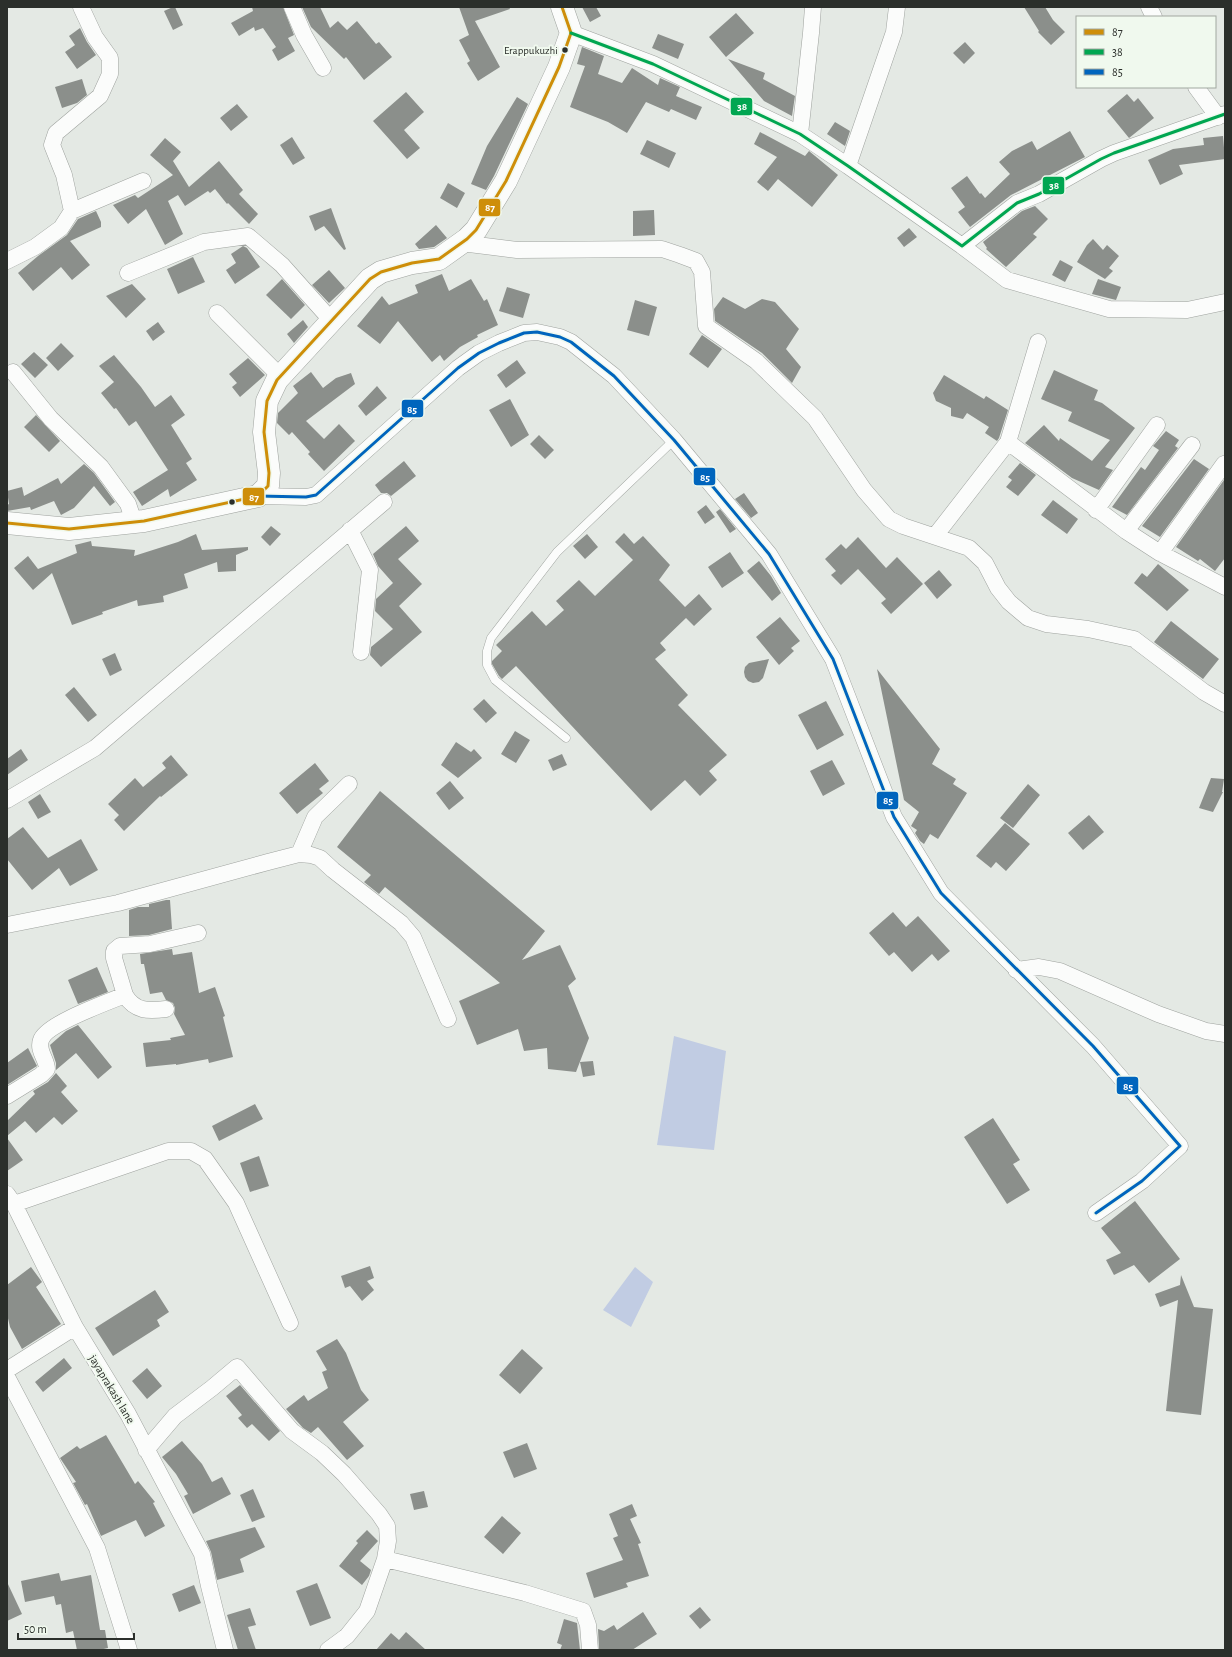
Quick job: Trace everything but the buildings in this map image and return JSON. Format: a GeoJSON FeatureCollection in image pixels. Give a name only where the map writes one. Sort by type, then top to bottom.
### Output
{"type":"FeatureCollection","features":[{"type":"Feature","properties":{"kind":"main road"},"geometry":{"type":"LineString","coordinates":[[7,523],[69,529],[134,522],[258,496],[268,486],[269,473],[264,432],[267,401],[280,376],[370,279],[381,272],[412,263],[439,259],[476,230],[506,181],[554,80],[571,33],[562,7]]}},
{"type":"Feature","properties":{"kind":"street"},"geometry":{"type":"LineString","coordinates":[[72,211],[64,175],[52,145],[56,133],[100,96],[110,74],[110,58],[95,36],[81,7]]}},
{"type":"Feature","properties":{"kind":"street"},"geometry":{"type":"LineString","coordinates":[[292,7],[304,35],[323,68]]}},
{"type":"Feature","properties":{"kind":"street"},"geometry":{"type":"LineString","coordinates":[[800,134],[811,33],[812,7]]}},
{"type":"Feature","properties":{"kind":"street"},"geometry":{"type":"LineString","coordinates":[[848,166],[894,32],[897,7]]}},
{"type":"Feature","properties":{"kind":"street"},"geometry":{"type":"LineString","coordinates":[[1149,7],[1154,16]]}},
{"type":"Feature","properties":{"kind":"street"},"geometry":{"type":"LineString","coordinates":[[571,33],[653,64],[800,134],[962,246],[1007,280],[1109,309],[1187,310],[1225,302]]}},
{"type":"Feature","properties":{"kind":"street"},"geometry":{"type":"LineString","coordinates":[[962,246],[1017,203],[1039,194],[1101,159],[1221,115],[1197,88]]}},
{"type":"Feature","properties":{"kind":"street"},"geometry":{"type":"LineString","coordinates":[[7,261],[36,247],[61,228],[72,211],[143,181]]}},
{"type":"Feature","properties":{"kind":"street"},"geometry":{"type":"LineString","coordinates":[[128,273],[204,242],[248,236],[282,264],[331,320]]}},
{"type":"Feature","properties":{"kind":"street"},"geometry":{"type":"LineString","coordinates":[[461,243],[518,250],[662,249],[696,261],[702,272],[706,326],[756,361],[815,418],[864,490],[889,519],[903,526],[969,548],[985,563],[998,588],[1009,602],[1028,618],[1046,624],[1088,629],[1134,639],[1204,692],[1225,704]]}},
{"type":"Feature","properties":{"kind":"street"},"geometry":{"type":"LineString","coordinates":[[217,313],[280,376]]}},
{"type":"Feature","properties":{"kind":"street"},"geometry":{"type":"LineString","coordinates":[[258,496],[306,497],[316,495],[458,368],[479,353],[524,334],[537,332],[560,336],[572,342],[614,376],[674,440],[769,554],[833,659],[894,817],[942,893],[1016,970],[1093,1046],[1180,1146],[1142,1181],[1096,1213]]}},
{"type":"Feature","properties":{"kind":"street"},"geometry":{"type":"LineString","coordinates":[[934,536],[1008,442],[1038,342]]}},
{"type":"Feature","properties":{"kind":"street"},"geometry":{"type":"LineString","coordinates":[[13,372],[51,419],[101,467],[128,504],[134,522]]}},
{"type":"Feature","properties":{"kind":"street"},"geometry":{"type":"LineString","coordinates":[[1096,510],[1157,425]]}},
{"type":"Feature","properties":{"kind":"street"},"geometry":{"type":"LineString","coordinates":[[1008,442],[1096,510],[1160,553],[1225,586]]}},
{"type":"Feature","properties":{"kind":"street"},"geometry":{"type":"LineString","coordinates":[[1126,530],[1192,446]]}},
{"type":"Feature","properties":{"kind":"street"},"geometry":{"type":"LineString","coordinates":[[1160,553],[1224,464]]}},
{"type":"Feature","properties":{"kind":"street"},"geometry":{"type":"LineString","coordinates":[[7,800],[95,748],[384,502]]}},
{"type":"Feature","properties":{"kind":"street"},"geometry":{"type":"LineString","coordinates":[[350,530],[370,570],[364,612],[361,652]]}},
{"type":"Feature","properties":{"kind":"street"},"geometry":{"type":"LineString","coordinates":[[299,854],[315,816],[349,784]]}},
{"type":"Feature","properties":{"kind":"street"},"geometry":{"type":"LineString","coordinates":[[7,925],[118,903],[299,854],[311,855],[320,858],[356,889],[401,923],[413,937],[448,1019]]}},
{"type":"Feature","properties":{"kind":"street"},"geometry":{"type":"LineString","coordinates":[[166,1009],[149,1011],[135,1006],[125,995],[114,958],[114,951],[120,946],[150,944],[198,933]]}},
{"type":"Feature","properties":{"kind":"street"},"geometry":{"type":"LineString","coordinates":[[1016,970],[1039,967],[1060,971],[1158,1014],[1206,1031],[1225,1034]]}},
{"type":"Feature","properties":{"kind":"street"},"geometry":{"type":"LineString","coordinates":[[7,1096],[41,1075],[47,1069],[47,1064],[41,1052],[41,1040],[46,1033],[56,1025],[125,995]]}},
{"type":"Feature","properties":{"kind":"street"},"geometry":{"type":"LineString","coordinates":[[10,1199],[168,1151],[191,1151],[205,1159],[236,1203],[290,1323]]}},
{"type":"Feature","properties":{"kind":"street","name":"jayaprakash lane"},"geometry":{"type":"LineString","coordinates":[[10,1199],[74,1327],[128,1414],[202,1554],[225,1650]]}},
{"type":"Feature","properties":{"kind":"street"},"geometry":{"type":"LineString","coordinates":[[7,1370],[74,1327]]}},
{"type":"Feature","properties":{"kind":"street"},"geometry":{"type":"LineString","coordinates":[[146,1450],[175,1416],[212,1388],[237,1366],[292,1431],[330,1460],[344,1474],[379,1514],[387,1526],[388,1541],[385,1559],[367,1611],[347,1636],[328,1650]]}},
{"type":"Feature","properties":{"kind":"street"},"geometry":{"type":"LineString","coordinates":[[7,1377],[98,1548],[129,1650]]}},
{"type":"Feature","properties":{"kind":"street"},"geometry":{"type":"LineString","coordinates":[[385,1559],[525,1593],[583,1611],[588,1625],[590,1650]]}},
{"type":"Feature","properties":{"kind":"lane"},"geometry":{"type":"LineString","coordinates":[[566,738],[495,680],[487,665],[487,651],[491,638],[557,552],[674,440]]}},
{"type":"Feature","properties":{"kind":"water"},"geometry":{"type":"Polygon","coordinates":[[[674,1036],[726,1051],[714,1150],[657,1145],[674,1036]]]}},
{"type":"Feature","properties":{"kind":"water"},"geometry":{"type":"Polygon","coordinates":[[[635,1267],[653,1282],[631,1327],[603,1310],[635,1267]]]}},
{"type":"Feature","properties":{"kind":"transit line","name":"87"},"geometry":{"type":"LineString","coordinates":[[7,523],[69,529],[144,521],[258,496],[268,486],[269,473],[264,432],[267,401],[277,380],[370,279],[381,272],[412,263],[439,259],[467,239],[476,230],[506,181],[559,67],[571,33],[562,7]]}},
{"type":"Feature","properties":{"kind":"transit line","name":"38"},"geometry":{"type":"LineString","coordinates":[[571,33],[653,64],[800,134],[962,246],[1017,203],[1039,194],[1101,159],[1114,153],[1225,114]]}},
{"type":"Feature","properties":{"kind":"transit line","name":"85"},"geometry":{"type":"LineString","coordinates":[[258,496],[306,497],[316,495],[458,368],[479,353],[524,333],[537,332],[560,337],[571,342],[614,376],[674,440],[769,554],[833,659],[894,817],[941,893],[1093,1046],[1180,1146],[1142,1181],[1096,1213]]}},
{"type":"Feature","properties":{"kind":"place","name":"Erappukuzhi"},"geometry":{"type":"Point","coordinates":[565,50]}}]}
